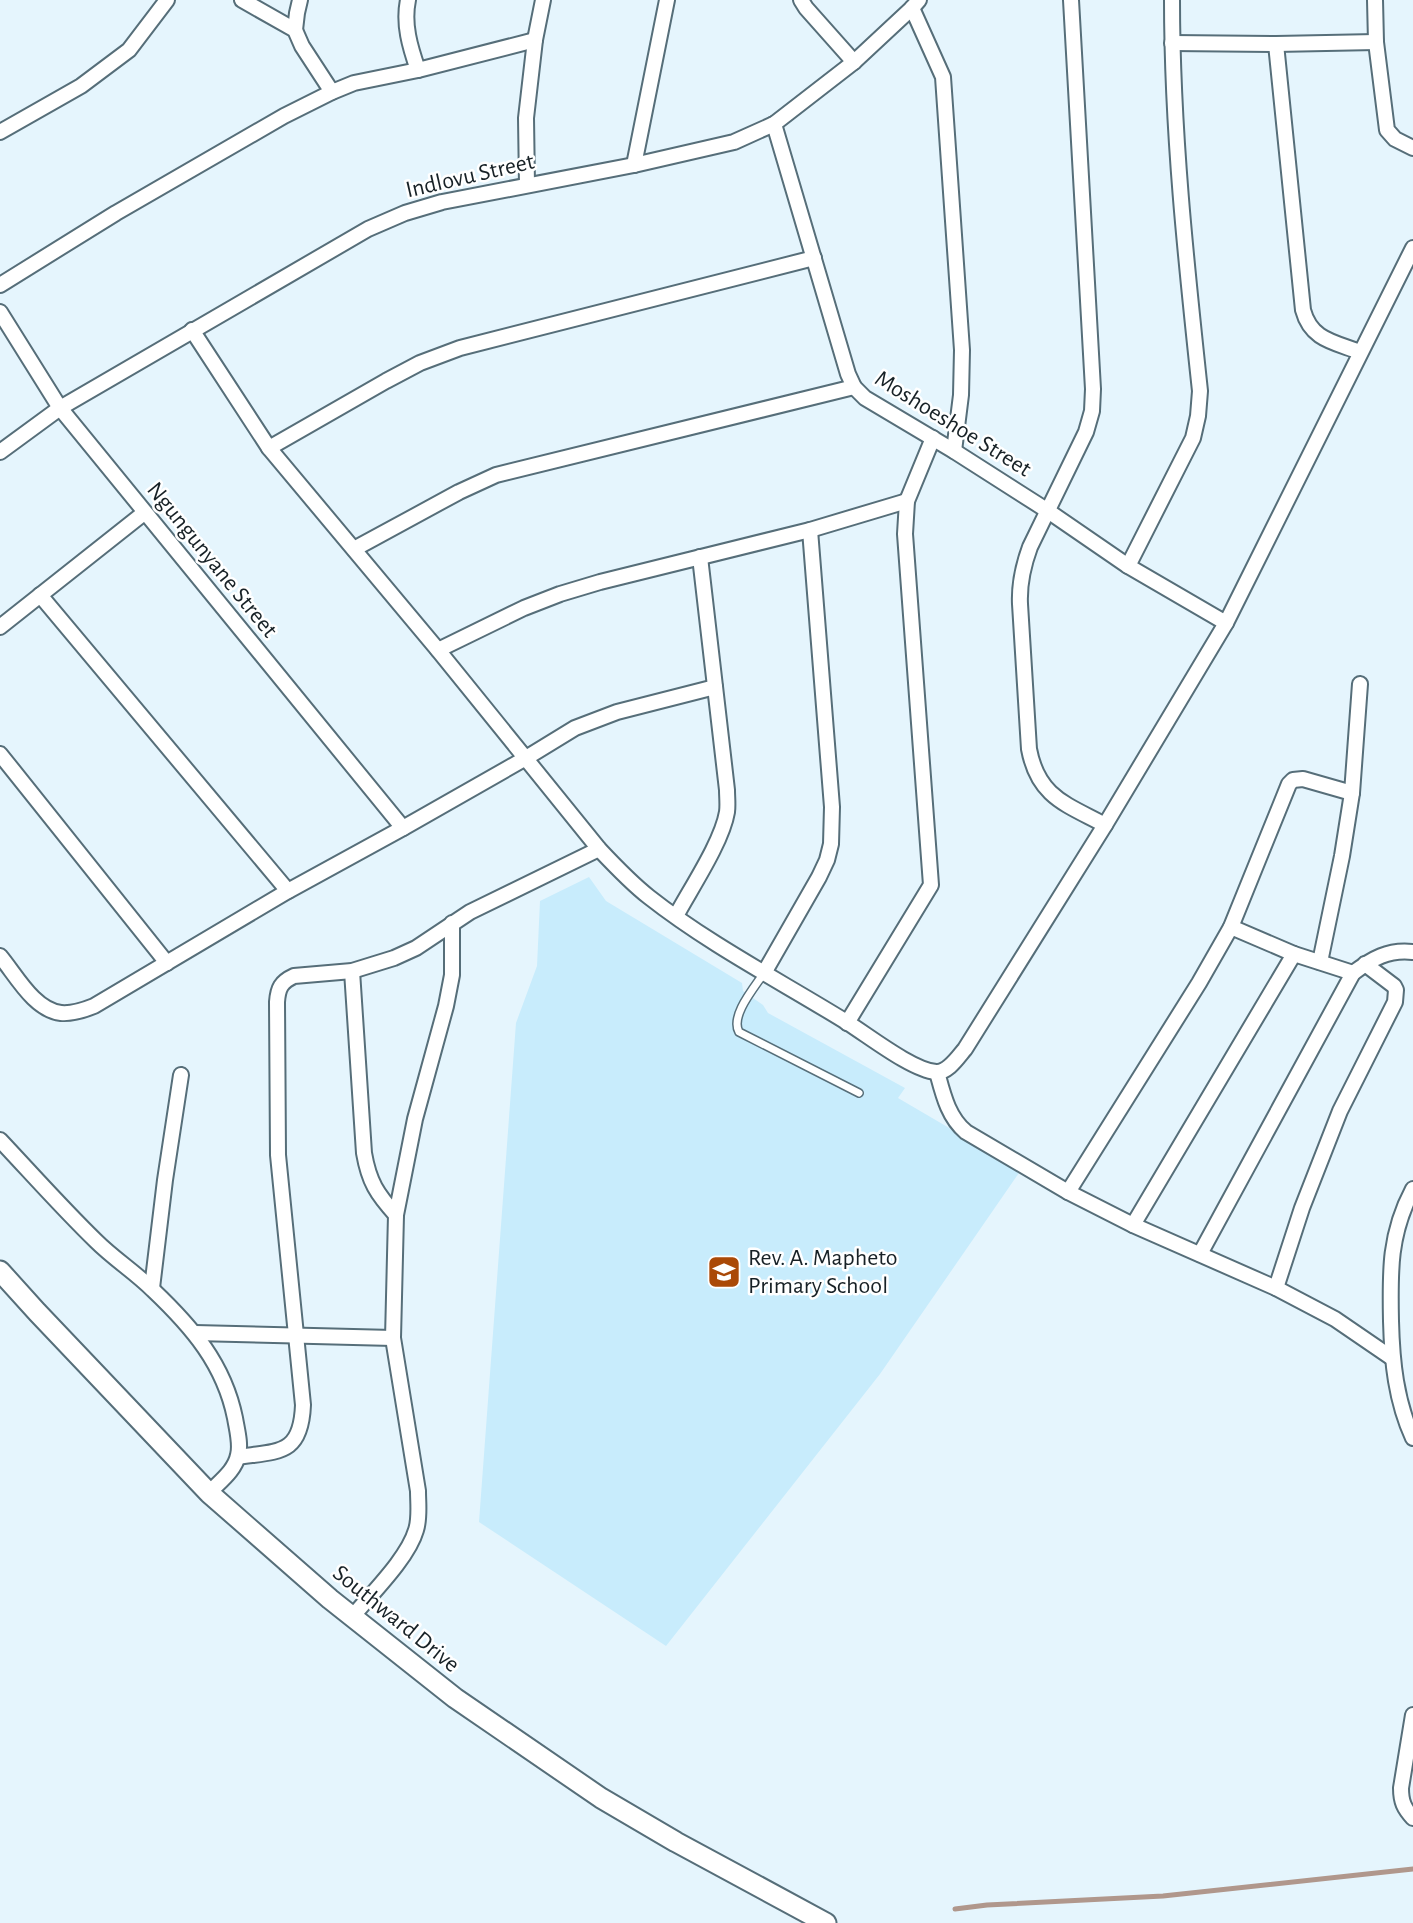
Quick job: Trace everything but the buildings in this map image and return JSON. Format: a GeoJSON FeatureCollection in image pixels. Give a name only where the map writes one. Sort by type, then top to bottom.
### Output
{"type":"FeatureCollection","features":[{"type":"Feature","properties":{"kind":"main road","name":"Southward Drive"},"geometry":{"type":"LineString","coordinates":[[0,1270],[209,1493],[352,1616],[455,1698],[601,1798],[826,1923]]}},
{"type":"Feature","properties":{"kind":"street"},"geometry":{"type":"LineString","coordinates":[[0,132],[81,86],[129,50],[167,0]]}},
{"type":"Feature","properties":{"kind":"street"},"geometry":{"type":"LineString","coordinates":[[242,0],[295,30]]}},
{"type":"Feature","properties":{"kind":"street"},"geometry":{"type":"LineString","coordinates":[[300,0],[295,30],[302,46],[332,92]]}},
{"type":"Feature","properties":{"kind":"street"},"geometry":{"type":"LineString","coordinates":[[408,0],[406,9],[409,42],[418,70]]}},
{"type":"Feature","properties":{"kind":"street"},"geometry":{"type":"LineString","coordinates":[[527,186],[526,118],[535,40],[543,0]]}},
{"type":"Feature","properties":{"kind":"street"},"geometry":{"type":"LineString","coordinates":[[634,165],[667,0]]}},
{"type":"Feature","properties":{"kind":"street"},"geometry":{"type":"LineString","coordinates":[[801,0],[854,62]]}},
{"type":"Feature","properties":{"kind":"street"},"geometry":{"type":"LineString","coordinates":[[1071,0],[1092,411],[1086,432],[1030,547],[1020,585],[1030,757],[1037,778],[1045,789],[1062,801],[1105,825]]}},
{"type":"Feature","properties":{"kind":"street"},"geometry":{"type":"LineString","coordinates":[[1128,566],[1193,438],[1200,391],[1182,223],[1172,0]]}},
{"type":"Feature","properties":{"kind":"street"},"geometry":{"type":"LineString","coordinates":[[1375,0],[1376,42],[1387,130],[1395,139],[1413,148]]}},
{"type":"Feature","properties":{"kind":"street"},"geometry":{"type":"LineString","coordinates":[[916,4],[943,77],[962,350],[961,395],[954,451]]}},
{"type":"Feature","properties":{"kind":"street","name":"Indlovu Street"},"geometry":{"type":"LineString","coordinates":[[0,452],[60,408],[192,330],[380,224],[405,213],[442,202],[634,165],[734,142],[774,124],[854,62],[916,4]]}},
{"type":"Feature","properties":{"kind":"street"},"geometry":{"type":"LineString","coordinates":[[0,285],[116,213],[284,116],[332,92],[354,83],[418,70],[535,40]]}},
{"type":"Feature","properties":{"kind":"street"},"geometry":{"type":"LineString","coordinates":[[1172,43],[1376,42]]}},
{"type":"Feature","properties":{"kind":"street"},"geometry":{"type":"LineString","coordinates":[[1276,44],[1306,323],[1315,334],[1360,352]]}},
{"type":"Feature","properties":{"kind":"street","name":"Moshoeshoe Street"},"geometry":{"type":"LineString","coordinates":[[774,124],[854,387],[865,398],[1048,511],[1128,566],[1226,623]]}},
{"type":"Feature","properties":{"kind":"street"},"geometry":{"type":"LineString","coordinates":[[192,330],[270,448],[621,873],[676,916],[764,973],[908,1061],[937,1072],[951,1065],[965,1049],[1105,825],[1226,623],[1413,247]]}},
{"type":"Feature","properties":{"kind":"street"},"geometry":{"type":"LineString","coordinates":[[270,448],[397,375],[460,348],[814,258]]}},
{"type":"Feature","properties":{"kind":"street","name":"Ngungunyane Street"},"geometry":{"type":"LineString","coordinates":[[0,312],[60,408],[403,828]]}},
{"type":"Feature","properties":{"kind":"street"},"geometry":{"type":"LineString","coordinates":[[354,549],[496,475],[854,387]]}},
{"type":"Feature","properties":{"kind":"street"},"geometry":{"type":"LineString","coordinates":[[847,1023],[931,885],[905,534],[907,501],[933,438]]}},
{"type":"Feature","properties":{"kind":"street"},"geometry":{"type":"LineString","coordinates":[[438,650],[524,608],[560,594],[810,530],[907,501]]}},
{"type":"Feature","properties":{"kind":"street"},"geometry":{"type":"LineString","coordinates":[[0,626],[144,513]]}},
{"type":"Feature","properties":{"kind":"street"},"geometry":{"type":"LineString","coordinates":[[764,973],[819,877],[831,844],[832,807],[810,530]]}},
{"type":"Feature","properties":{"kind":"street"},"geometry":{"type":"LineString","coordinates":[[676,916],[718,836],[727,811],[727,790],[700,557]]}},
{"type":"Feature","properties":{"kind":"street"},"geometry":{"type":"LineString","coordinates":[[40,594],[288,891]]}},
{"type":"Feature","properties":{"kind":"street"},"geometry":{"type":"LineString","coordinates":[[1320,962],[1352,793],[1360,684]]}},
{"type":"Feature","properties":{"kind":"street"},"geometry":{"type":"LineString","coordinates":[[0,956],[42,1006],[60,1013],[78,1012],[94,1006],[288,891],[575,728],[596,719],[715,687]]}},
{"type":"Feature","properties":{"kind":"street"},"geometry":{"type":"LineString","coordinates":[[0,754],[167,963]]}},
{"type":"Feature","properties":{"kind":"street"},"geometry":{"type":"LineString","coordinates":[[1068,1192],[1231,927],[1293,780],[1303,779],[1352,793]]}},
{"type":"Feature","properties":{"kind":"street"},"geometry":{"type":"LineString","coordinates":[[238,1457],[277,1451],[289,1446],[300,1427],[303,1405],[278,1155],[276,1102],[278,992],[281,984],[294,976],[352,971],[394,958],[416,948],[494,899],[599,849]]}},
{"type":"Feature","properties":{"kind":"street"},"geometry":{"type":"LineString","coordinates":[[352,1616],[400,1560],[416,1530],[418,1491],[393,1338],[396,1215],[415,1119],[452,975],[452,923]]}},
{"type":"Feature","properties":{"kind":"street"},"geometry":{"type":"LineString","coordinates":[[1231,927],[1294,954],[1359,969],[1394,986],[1396,990],[1395,1002],[1340,1111],[1302,1209],[1276,1288]]}},
{"type":"Feature","properties":{"kind":"street"},"geometry":{"type":"LineString","coordinates":[[1200,1254],[1359,969],[1391,952],[1413,952]]}},
{"type":"Feature","properties":{"kind":"street"},"geometry":{"type":"LineString","coordinates":[[1133,1225],[1294,954]]}},
{"type":"Feature","properties":{"kind":"street"},"geometry":{"type":"LineString","coordinates":[[352,971],[367,1170],[372,1185],[396,1215]]}},
{"type":"Feature","properties":{"kind":"street"},"geometry":{"type":"LineString","coordinates":[[937,1072],[957,1124],[966,1132],[1068,1192],[1133,1225],[1276,1288],[1335,1319],[1392,1358]]}},
{"type":"Feature","properties":{"kind":"street"},"geometry":{"type":"LineString","coordinates":[[152,1288],[181,1075]]}},
{"type":"Feature","properties":{"kind":"street"},"geometry":{"type":"LineString","coordinates":[[0,1140],[97,1242],[152,1288],[195,1333],[216,1363],[233,1406],[238,1457],[227,1475],[209,1493]]}},
{"type":"Feature","properties":{"kind":"street"},"geometry":{"type":"LineString","coordinates":[[1413,1189],[1396,1230],[1390,1265],[1392,1358],[1399,1403],[1413,1438]]}},
{"type":"Feature","properties":{"kind":"street"},"geometry":{"type":"LineString","coordinates":[[195,1333],[393,1338]]}},
{"type":"Feature","properties":{"kind":"street"},"geometry":{"type":"LineString","coordinates":[[1413,1715],[1401,1788],[1404,1809],[1413,1818]]}},
{"type":"Feature","properties":{"kind":"lane"},"geometry":{"type":"LineString","coordinates":[[764,973],[737,1017],[736,1027],[739,1032],[859,1093]]}},
{"type":"Feature","properties":{"kind":"shaded area","name":"Rev. A. Mapheto Primary School"},"geometry":{"type":"Polygon","coordinates":[[[589,877],[606,901],[742,983],[743,991],[763,1005],[768,1013],[905,1088],[898,1098],[1021,1170],[880,1374],[666,1646],[479,1522],[516,1023],[537,966],[540,901],[589,877]]]}},
{"type":"Feature","properties":{"kind":"waterway"},"geometry":{"type":"LineString","coordinates":[[955,1909],[1163,1896],[1413,1869]]}},
{"type":"Feature","properties":{"kind":"place","name":"Rev. A. Mapheto Primary School"},"geometry":{"type":"Point","coordinates":[724,1272]}}]}
